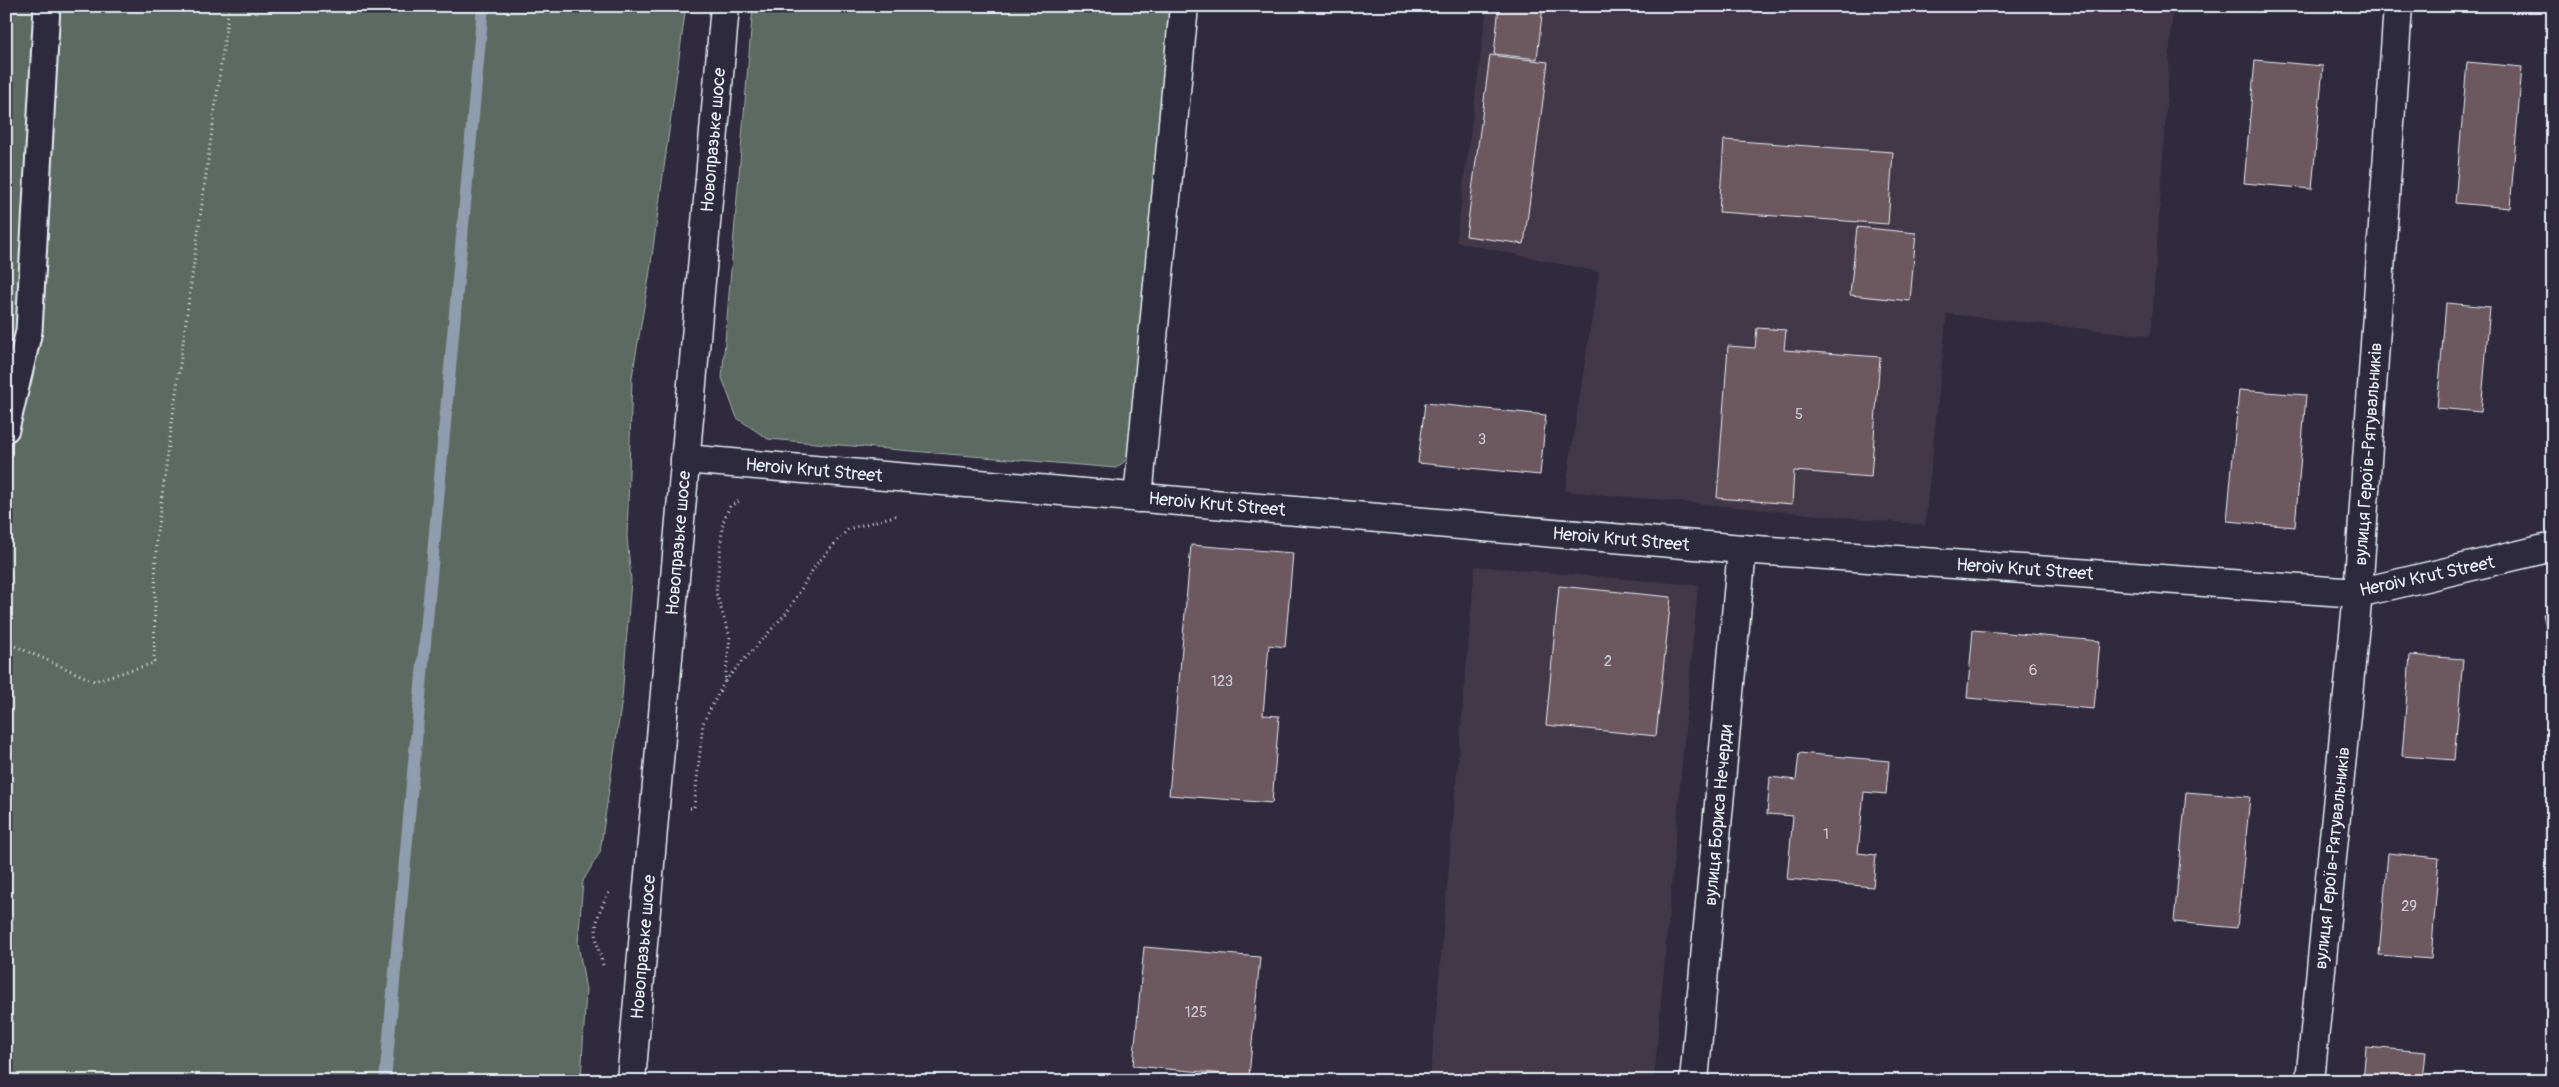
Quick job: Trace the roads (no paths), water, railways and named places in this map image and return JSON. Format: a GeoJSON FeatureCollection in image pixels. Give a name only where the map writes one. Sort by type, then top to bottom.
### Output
{"type":"FeatureCollection","features":[{"type":"Feature","properties":{"kind":"street","name":"Новопразьке шосе"},"geometry":{"type":"LineString","coordinates":[[631,1081],[724,6]]}},
{"type":"Feature","properties":{"kind":"street"},"geometry":{"type":"LineString","coordinates":[[1138,498],[1184,6]]}},
{"type":"Feature","properties":{"kind":"street","name":"вулиця Героїв-Рятувальників"},"geometry":{"type":"LineString","coordinates":[[2310,1081],[2358,592],[2398,6]]}},
{"type":"Feature","properties":{"kind":"street","name":"Heroiv Krut Street"},"geometry":{"type":"LineString","coordinates":[[685,459],[1742,549],[2358,592],[2553,547]]}},
{"type":"Feature","properties":{"kind":"street","name":"вулиця Бориса Нечерди"},"geometry":{"type":"LineString","coordinates":[[1694,1081],[1742,549]]}},
{"type":"Feature","properties":{"kind":"lane"},"geometry":{"type":"LineString","coordinates":[[6,429],[29,331],[47,6]]}},
{"type":"Feature","properties":{"kind":"waterway"},"geometry":{"type":"LineString","coordinates":[[385,1081],[483,6]]}}]}
